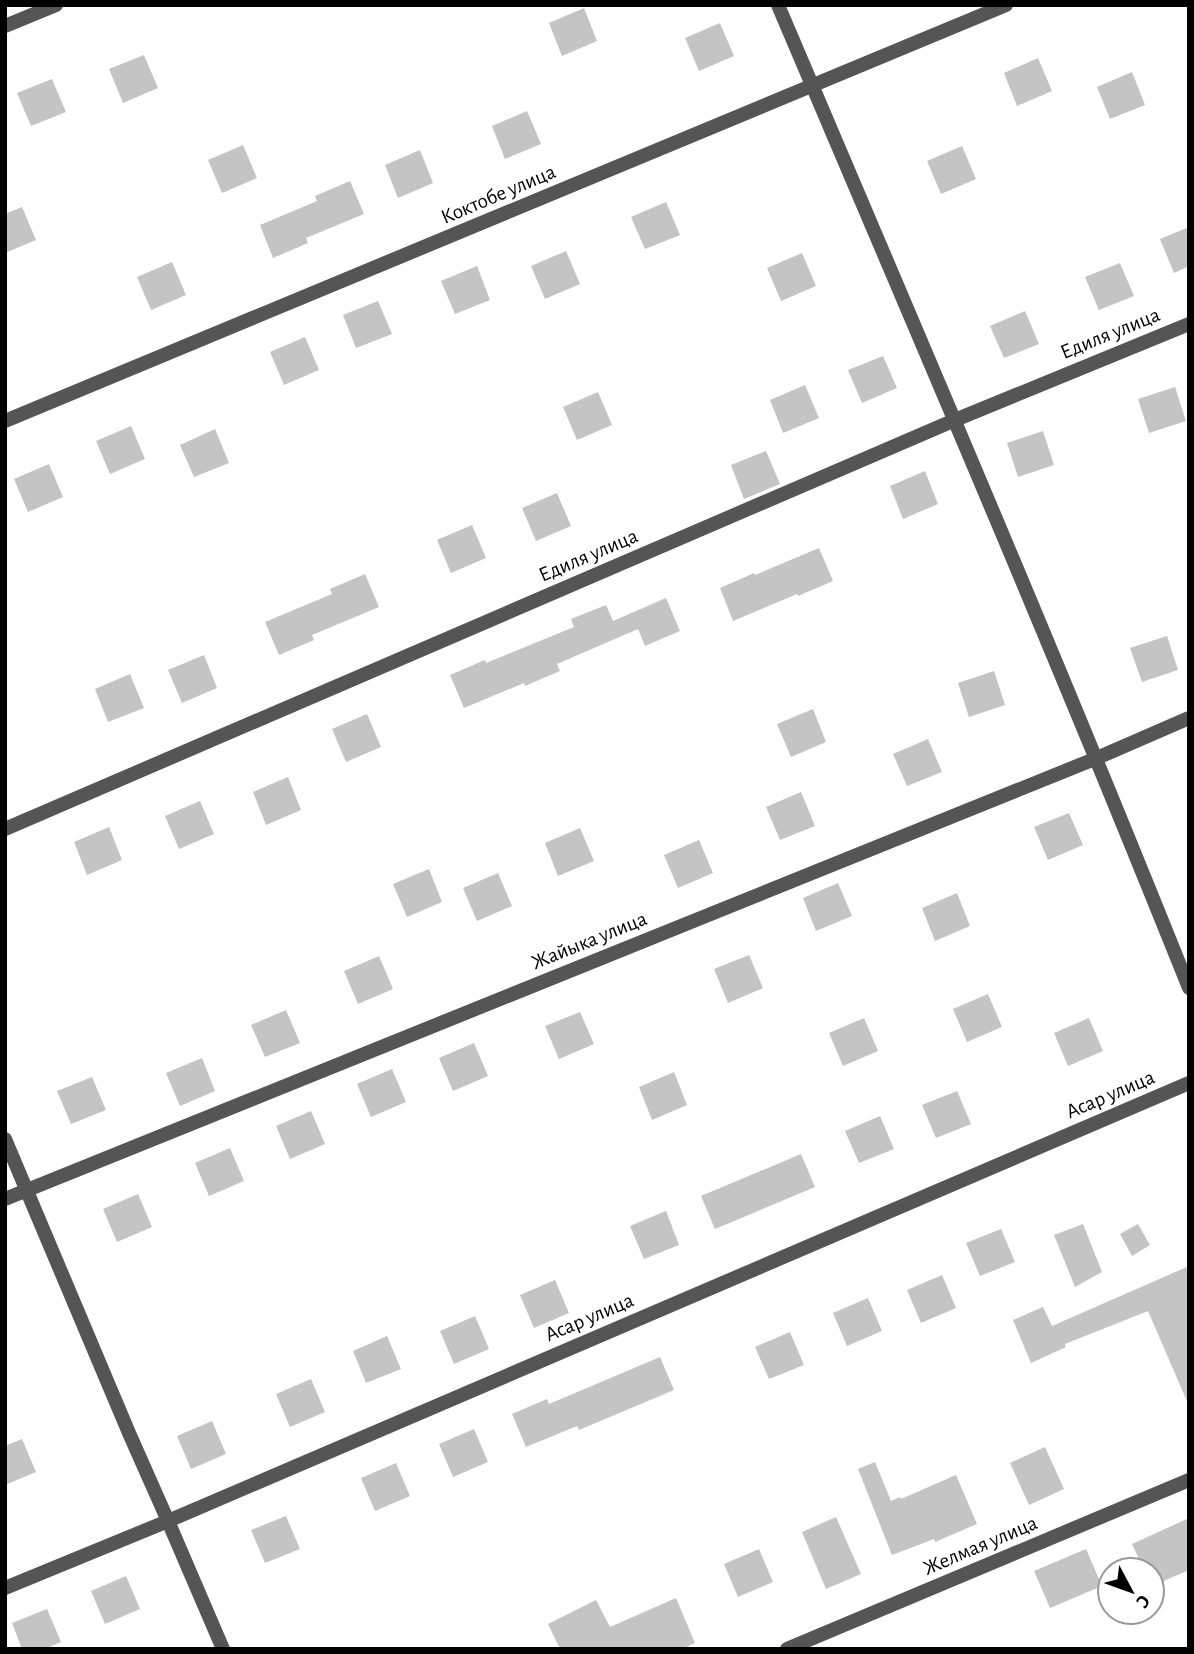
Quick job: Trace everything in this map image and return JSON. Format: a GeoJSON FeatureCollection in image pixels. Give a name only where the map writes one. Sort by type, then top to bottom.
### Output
{"type":"FeatureCollection","features":[{"type":"Feature","properties":{"kind":"street"},"geometry":{"type":"LineString","coordinates":[[5,26],[56,5]]}},
{"type":"Feature","properties":{"kind":"street"},"geometry":{"type":"LineString","coordinates":[[778,5],[1097,758],[1189,988]]}},
{"type":"Feature","properties":{"kind":"street","name":"Коктобе улица"},"geometry":{"type":"LineString","coordinates":[[5,421],[1006,5]]}},
{"type":"Feature","properties":{"kind":"street","name":"Едиля улица"},"geometry":{"type":"LineString","coordinates":[[5,829],[955,420],[1189,324]]}},
{"type":"Feature","properties":{"kind":"street","name":"Жайыка улица"},"geometry":{"type":"LineString","coordinates":[[5,1199],[1097,758],[1189,718]]}},
{"type":"Feature","properties":{"kind":"street","name":"Асар улица"},"geometry":{"type":"LineString","coordinates":[[5,1588],[168,1521],[1189,1083]]}},
{"type":"Feature","properties":{"kind":"street"},"geometry":{"type":"LineString","coordinates":[[5,1139],[128,1433],[223,1649]]}},
{"type":"Feature","properties":{"kind":"street","name":"Желмая улица"},"geometry":{"type":"LineString","coordinates":[[787,1649],[1189,1480]]}},
{"type":"Feature","properties":{"kind":"building"},"geometry":{"type":"Polygon","coordinates":[[[584,8],[597,41],[562,56],[549,23],[584,8]]]}},
{"type":"Feature","properties":{"kind":"building"},"geometry":{"type":"Polygon","coordinates":[[[720,23],[734,56],[699,71],[685,38],[720,23]]]}},
{"type":"Feature","properties":{"kind":"building"},"geometry":{"type":"Polygon","coordinates":[[[144,55],[158,88],[123,103],[109,69],[144,55]]]}},
{"type":"Feature","properties":{"kind":"building"},"geometry":{"type":"Polygon","coordinates":[[[1038,58],[1052,91],[1017,106],[1004,73],[1038,58]]]}},
{"type":"Feature","properties":{"kind":"building"},"geometry":{"type":"Polygon","coordinates":[[[1132,72],[1145,105],[1110,119],[1097,87],[1132,72]]]}},
{"type":"Feature","properties":{"kind":"building"},"geometry":{"type":"Polygon","coordinates":[[[52,79],[66,112],[31,126],[17,93],[52,79]]]}},
{"type":"Feature","properties":{"kind":"building"},"geometry":{"type":"Polygon","coordinates":[[[527,111],[541,144],[505,159],[492,126],[527,111]]]}},
{"type":"Feature","properties":{"kind":"building"},"geometry":{"type":"Polygon","coordinates":[[[243,145],[257,178],[222,193],[208,160],[243,145]]]}},
{"type":"Feature","properties":{"kind":"building"},"geometry":{"type":"Polygon","coordinates":[[[962,146],[976,179],[941,194],[927,161],[962,146]]]}},
{"type":"Feature","properties":{"kind":"building"},"geometry":{"type":"Polygon","coordinates":[[[420,150],[433,183],[398,198],[385,165],[420,150]]]}},
{"type":"Feature","properties":{"kind":"building"},"geometry":{"type":"Polygon","coordinates":[[[350,181],[364,214],[306,238],[308,243],[273,258],[260,225],[317,201],[315,196],[350,181]]]}},
{"type":"Feature","properties":{"kind":"building"},"geometry":{"type":"Polygon","coordinates":[[[666,202],[680,235],[645,249],[631,217],[666,202]]]}},
{"type":"Feature","properties":{"kind":"building"},"geometry":{"type":"Polygon","coordinates":[[[22,207],[36,240],[5,253],[5,214],[22,207]]]}},
{"type":"Feature","properties":{"kind":"building"},"geometry":{"type":"Polygon","coordinates":[[[1189,227],[1189,266],[1174,273],[1160,239],[1189,227]]]}},
{"type":"Feature","properties":{"kind":"building"},"geometry":{"type":"Polygon","coordinates":[[[566,251],[580,284],[545,299],[531,266],[566,251]]]}},
{"type":"Feature","properties":{"kind":"building"},"geometry":{"type":"Polygon","coordinates":[[[802,253],[816,286],[781,301],[767,268],[802,253]]]}},
{"type":"Feature","properties":{"kind":"building"},"geometry":{"type":"Polygon","coordinates":[[[172,262],[186,295],[151,310],[137,277],[172,262]]]}},
{"type":"Feature","properties":{"kind":"building"},"geometry":{"type":"Polygon","coordinates":[[[1120,263],[1134,296],[1099,310],[1085,277],[1120,263]]]}},
{"type":"Feature","properties":{"kind":"building"},"geometry":{"type":"Polygon","coordinates":[[[477,266],[490,300],[455,314],[441,281],[477,266]]]}},
{"type":"Feature","properties":{"kind":"building"},"geometry":{"type":"Polygon","coordinates":[[[378,301],[392,334],[356,348],[343,315],[378,301]]]}},
{"type":"Feature","properties":{"kind":"building"},"geometry":{"type":"Polygon","coordinates":[[[1025,311],[1039,344],[1004,358],[990,326],[1025,311]]]}},
{"type":"Feature","properties":{"kind":"building"},"geometry":{"type":"Polygon","coordinates":[[[305,337],[319,370],[284,385],[270,352],[305,337]]]}},
{"type":"Feature","properties":{"kind":"building"},"geometry":{"type":"Polygon","coordinates":[[[883,356],[897,388],[862,403],[848,370],[883,356]]]}},
{"type":"Feature","properties":{"kind":"building"},"geometry":{"type":"Polygon","coordinates":[[[805,385],[819,418],[783,433],[770,400],[805,385]]]}},
{"type":"Feature","properties":{"kind":"building"},"geometry":{"type":"Polygon","coordinates":[[[1175,387],[1186,421],[1149,433],[1138,399],[1175,387]]]}},
{"type":"Feature","properties":{"kind":"building"},"geometry":{"type":"Polygon","coordinates":[[[598,392],[612,425],[577,440],[563,407],[598,392]]]}},
{"type":"Feature","properties":{"kind":"building"},"geometry":{"type":"Polygon","coordinates":[[[131,426],[145,459],[110,474],[96,441],[131,426]]]}},
{"type":"Feature","properties":{"kind":"building"},"geometry":{"type":"Polygon","coordinates":[[[215,429],[229,463],[194,477],[180,445],[215,429]]]}},
{"type":"Feature","properties":{"kind":"building"},"geometry":{"type":"Polygon","coordinates":[[[1043,431],[1054,465],[1018,477],[1007,443],[1043,431]]]}},
{"type":"Feature","properties":{"kind":"building"},"geometry":{"type":"Polygon","coordinates":[[[766,451],[780,484],[744,499],[731,465],[766,451]]]}},
{"type":"Feature","properties":{"kind":"building"},"geometry":{"type":"Polygon","coordinates":[[[49,464],[63,497],[28,512],[14,479],[49,464]]]}},
{"type":"Feature","properties":{"kind":"building"},"geometry":{"type":"Polygon","coordinates":[[[925,471],[938,504],[903,519],[890,486],[925,471]]]}},
{"type":"Feature","properties":{"kind":"building"},"geometry":{"type":"Polygon","coordinates":[[[557,493],[571,526],[536,541],[522,508],[557,493]]]}},
{"type":"Feature","properties":{"kind":"building"},"geometry":{"type":"Polygon","coordinates":[[[472,525],[486,558],[451,573],[437,540],[472,525]]]}},
{"type":"Feature","properties":{"kind":"building"},"geometry":{"type":"Polygon","coordinates":[[[819,548],[833,581],[733,621],[720,588],[819,548]]]}},
{"type":"Feature","properties":{"kind":"building"},"geometry":{"type":"Polygon","coordinates":[[[365,574],[379,607],[312,635],[314,640],[279,655],[265,622],[332,594],[330,589],[365,574]]]}},
{"type":"Feature","properties":{"kind":"building"},"geometry":{"type":"Polygon","coordinates":[[[666,598],[680,631],[645,646],[638,629],[557,664],[560,671],[464,708],[450,675],[574,627],[571,619],[606,605],[613,621],[666,598]]]}},
{"type":"Feature","properties":{"kind":"building"},"geometry":{"type":"Polygon","coordinates":[[[1167,636],[1178,670],[1142,682],[1130,648],[1167,636]]]}},
{"type":"Feature","properties":{"kind":"building"},"geometry":{"type":"Polygon","coordinates":[[[204,655],[217,688],[182,703],[168,670],[204,655]]]}},
{"type":"Feature","properties":{"kind":"building"},"geometry":{"type":"Polygon","coordinates":[[[994,671],[1005,705],[969,717],[958,683],[994,671]]]}},
{"type":"Feature","properties":{"kind":"building"},"geometry":{"type":"Polygon","coordinates":[[[130,674],[144,708],[108,722],[95,689],[130,674]]]}},
{"type":"Feature","properties":{"kind":"building"},"geometry":{"type":"Polygon","coordinates":[[[813,709],[826,742],[791,757],[777,724],[813,709]]]}},
{"type":"Feature","properties":{"kind":"building"},"geometry":{"type":"Polygon","coordinates":[[[367,714],[381,747],[346,762],[332,729],[367,714]]]}},
{"type":"Feature","properties":{"kind":"building"},"geometry":{"type":"Polygon","coordinates":[[[928,739],[942,772],[907,786],[893,754],[928,739]]]}},
{"type":"Feature","properties":{"kind":"building"},"geometry":{"type":"Polygon","coordinates":[[[288,777],[301,810],[266,825],[253,792],[288,777]]]}},
{"type":"Feature","properties":{"kind":"building"},"geometry":{"type":"Polygon","coordinates":[[[801,792],[815,826],[780,840],[766,807],[801,792]]]}},
{"type":"Feature","properties":{"kind":"building"},"geometry":{"type":"Polygon","coordinates":[[[200,801],[214,834],[179,849],[165,816],[200,801]]]}},
{"type":"Feature","properties":{"kind":"building"},"geometry":{"type":"Polygon","coordinates":[[[1069,813],[1083,845],[1048,860],[1034,827],[1069,813]]]}},
{"type":"Feature","properties":{"kind":"building"},"geometry":{"type":"Polygon","coordinates":[[[109,827],[122,860],[87,875],[74,842],[109,827]]]}},
{"type":"Feature","properties":{"kind":"building"},"geometry":{"type":"Polygon","coordinates":[[[580,828],[594,861],[558,876],[545,843],[580,828]]]}},
{"type":"Feature","properties":{"kind":"building"},"geometry":{"type":"Polygon","coordinates":[[[699,840],[713,873],[678,888],[664,855],[699,840]]]}},
{"type":"Feature","properties":{"kind":"building"},"geometry":{"type":"Polygon","coordinates":[[[429,869],[442,902],[407,917],[393,884],[429,869]]]}},
{"type":"Feature","properties":{"kind":"building"},"geometry":{"type":"Polygon","coordinates":[[[498,873],[512,906],[477,921],[463,888],[498,873]]]}},
{"type":"Feature","properties":{"kind":"building"},"geometry":{"type":"Polygon","coordinates":[[[838,883],[852,916],[816,931],[803,898],[838,883]]]}},
{"type":"Feature","properties":{"kind":"building"},"geometry":{"type":"Polygon","coordinates":[[[957,893],[970,926],[935,941],[922,908],[957,893]]]}},
{"type":"Feature","properties":{"kind":"building"},"geometry":{"type":"Polygon","coordinates":[[[749,955],[763,988],[728,1003],[714,969],[749,955]]]}},
{"type":"Feature","properties":{"kind":"building"},"geometry":{"type":"Polygon","coordinates":[[[379,956],[393,989],[358,1004],[344,971],[379,956]]]}},
{"type":"Feature","properties":{"kind":"building"},"geometry":{"type":"Polygon","coordinates":[[[988,994],[1002,1027],[967,1042],[953,1009],[988,994]]]}},
{"type":"Feature","properties":{"kind":"building"},"geometry":{"type":"Polygon","coordinates":[[[286,1010],[300,1043],[265,1057],[251,1025],[286,1010]]]}},
{"type":"Feature","properties":{"kind":"building"},"geometry":{"type":"Polygon","coordinates":[[[580,1012],[594,1044],[559,1059],[545,1026],[580,1012]]]}},
{"type":"Feature","properties":{"kind":"building"},"geometry":{"type":"Polygon","coordinates":[[[864,1018],[878,1051],[843,1066],[829,1033],[864,1018]]]}},
{"type":"Feature","properties":{"kind":"building"},"geometry":{"type":"Polygon","coordinates":[[[1089,1018],[1103,1051],[1068,1066],[1054,1033],[1089,1018]]]}},
{"type":"Feature","properties":{"kind":"building"},"geometry":{"type":"Polygon","coordinates":[[[474,1043],[488,1076],[453,1091],[439,1058],[474,1043]]]}},
{"type":"Feature","properties":{"kind":"building"},"geometry":{"type":"Polygon","coordinates":[[[202,1058],[215,1091],[180,1106],[166,1073],[202,1058]]]}},
{"type":"Feature","properties":{"kind":"building"},"geometry":{"type":"Polygon","coordinates":[[[392,1069],[406,1102],[371,1117],[357,1084],[392,1069]]]}},
{"type":"Feature","properties":{"kind":"building"},"geometry":{"type":"Polygon","coordinates":[[[674,1072],[687,1105],[652,1120],[639,1087],[674,1072]]]}},
{"type":"Feature","properties":{"kind":"building"},"geometry":{"type":"Polygon","coordinates":[[[92,1077],[106,1110],[71,1124],[57,1091],[92,1077]]]}},
{"type":"Feature","properties":{"kind":"building"},"geometry":{"type":"Polygon","coordinates":[[[957,1091],[971,1124],[936,1138],[922,1105],[957,1091]]]}},
{"type":"Feature","properties":{"kind":"building"},"geometry":{"type":"Polygon","coordinates":[[[311,1111],[325,1144],[290,1159],[276,1126],[311,1111]]]}},
{"type":"Feature","properties":{"kind":"building"},"geometry":{"type":"Polygon","coordinates":[[[880,1116],[894,1149],[859,1163],[845,1131],[880,1116]]]}},
{"type":"Feature","properties":{"kind":"building"},"geometry":{"type":"Polygon","coordinates":[[[230,1148],[244,1181],[209,1196],[195,1163],[230,1148]]]}},
{"type":"Feature","properties":{"kind":"building"},"geometry":{"type":"Polygon","coordinates":[[[801,1154],[815,1187],[715,1229],[701,1196],[801,1154]]]}},
{"type":"Feature","properties":{"kind":"building"},"geometry":{"type":"Polygon","coordinates":[[[138,1194],[152,1227],[117,1242],[103,1209],[138,1194]]]}},
{"type":"Feature","properties":{"kind":"building"},"geometry":{"type":"Polygon","coordinates":[[[666,1211],[679,1245],[644,1259],[630,1226],[666,1211]]]}},
{"type":"Feature","properties":{"kind":"building"},"geometry":{"type":"Polygon","coordinates":[[[1083,1224],[1102,1272],[1075,1287],[1054,1235],[1083,1224]]]}},
{"type":"Feature","properties":{"kind":"building"},"geometry":{"type":"Polygon","coordinates":[[[1138,1224],[1150,1245],[1132,1256],[1120,1234],[1138,1224]]]}},
{"type":"Feature","properties":{"kind":"building"},"geometry":{"type":"Polygon","coordinates":[[[1001,1229],[1015,1262],[980,1276],[966,1243],[1001,1229]]]}},
{"type":"Feature","properties":{"kind":"building"},"geometry":{"type":"Polygon","coordinates":[[[1189,1266],[1189,1406],[1148,1311],[1065,1344],[1066,1347],[1031,1363],[1013,1320],[1043,1307],[1052,1326],[1189,1266]]]}},
{"type":"Feature","properties":{"kind":"building"},"geometry":{"type":"Polygon","coordinates":[[[942,1275],[956,1308],[921,1323],[907,1290],[942,1275]]]}},
{"type":"Feature","properties":{"kind":"building"},"geometry":{"type":"Polygon","coordinates":[[[555,1280],[569,1313],[534,1328],[520,1295],[555,1280]]]}},
{"type":"Feature","properties":{"kind":"building"},"geometry":{"type":"Polygon","coordinates":[[[868,1298],[882,1331],[847,1346],[833,1313],[868,1298]]]}},
{"type":"Feature","properties":{"kind":"building"},"geometry":{"type":"Polygon","coordinates":[[[475,1316],[489,1349],[454,1364],[440,1331],[475,1316]]]}},
{"type":"Feature","properties":{"kind":"building"},"geometry":{"type":"Polygon","coordinates":[[[790,1332],[804,1365],[769,1379],[755,1347],[790,1332]]]}},
{"type":"Feature","properties":{"kind":"building"},"geometry":{"type":"Polygon","coordinates":[[[387,1336],[401,1369],[366,1383],[353,1351],[387,1336]]]}},
{"type":"Feature","properties":{"kind":"building"},"geometry":{"type":"Polygon","coordinates":[[[660,1357],[674,1390],[579,1430],[577,1426],[526,1447],[512,1414],[547,1399],[549,1404],[660,1357]]]}},
{"type":"Feature","properties":{"kind":"building"},"geometry":{"type":"Polygon","coordinates":[[[311,1379],[325,1412],[290,1427],[276,1394],[311,1379]]]}},
{"type":"Feature","properties":{"kind":"building"},"geometry":{"type":"Polygon","coordinates":[[[212,1421],[226,1454],[191,1469],[177,1436],[212,1421]]]}},
{"type":"Feature","properties":{"kind":"building"},"geometry":{"type":"Polygon","coordinates":[[[474,1429],[488,1462],[453,1477],[439,1444],[474,1429]]]}},
{"type":"Feature","properties":{"kind":"building"},"geometry":{"type":"Polygon","coordinates":[[[22,1439],[36,1472],[5,1485],[5,1446],[22,1439]]]}},
{"type":"Feature","properties":{"kind":"building"},"geometry":{"type":"Polygon","coordinates":[[[1045,1447],[1064,1489],[1029,1505],[1010,1463],[1045,1447]]]}},
{"type":"Feature","properties":{"kind":"building"},"geometry":{"type":"Polygon","coordinates":[[[875,1462],[891,1501],[956,1475],[977,1524],[935,1542],[934,1539],[892,1555],[858,1469],[875,1462]]]}},
{"type":"Feature","properties":{"kind":"building"},"geometry":{"type":"Polygon","coordinates":[[[396,1463],[410,1496],[375,1511],[361,1478],[396,1463]]]}},
{"type":"Feature","properties":{"kind":"building"},"geometry":{"type":"Polygon","coordinates":[[[286,1516],[300,1549],[265,1563],[251,1530],[286,1516]]]}},
{"type":"Feature","properties":{"kind":"building"},"geometry":{"type":"Polygon","coordinates":[[[836,1517],[861,1574],[826,1589],[802,1532],[836,1517]]]}},
{"type":"Feature","properties":{"kind":"building"},"geometry":{"type":"Polygon","coordinates":[[[1189,1518],[1189,1570],[1166,1580],[1166,1556],[1138,1556],[1132,1544],[1189,1518]]]}},
{"type":"Feature","properties":{"kind":"building"},"geometry":{"type":"Polygon","coordinates":[[[759,1549],[773,1582],[738,1597],[724,1564],[759,1549]]]}},
{"type":"Feature","properties":{"kind":"building"},"geometry":{"type":"Polygon","coordinates":[[[1086,1549],[1096,1572],[1096,1589],[1050,1608],[1034,1571],[1086,1549]]]}},
{"type":"Feature","properties":{"kind":"building"},"geometry":{"type":"Polygon","coordinates":[[[126,1576],[140,1609],[105,1624],[91,1591],[126,1576]]]}},
{"type":"Feature","properties":{"kind":"building"},"geometry":{"type":"Polygon","coordinates":[[[676,1598],[695,1643],[682,1649],[560,1649],[548,1624],[596,1600],[610,1627],[676,1598]]]}},
{"type":"Feature","properties":{"kind":"building"},"geometry":{"type":"Polygon","coordinates":[[[47,1609],[61,1642],[44,1649],[22,1649],[12,1623],[47,1609]]]}}]}
